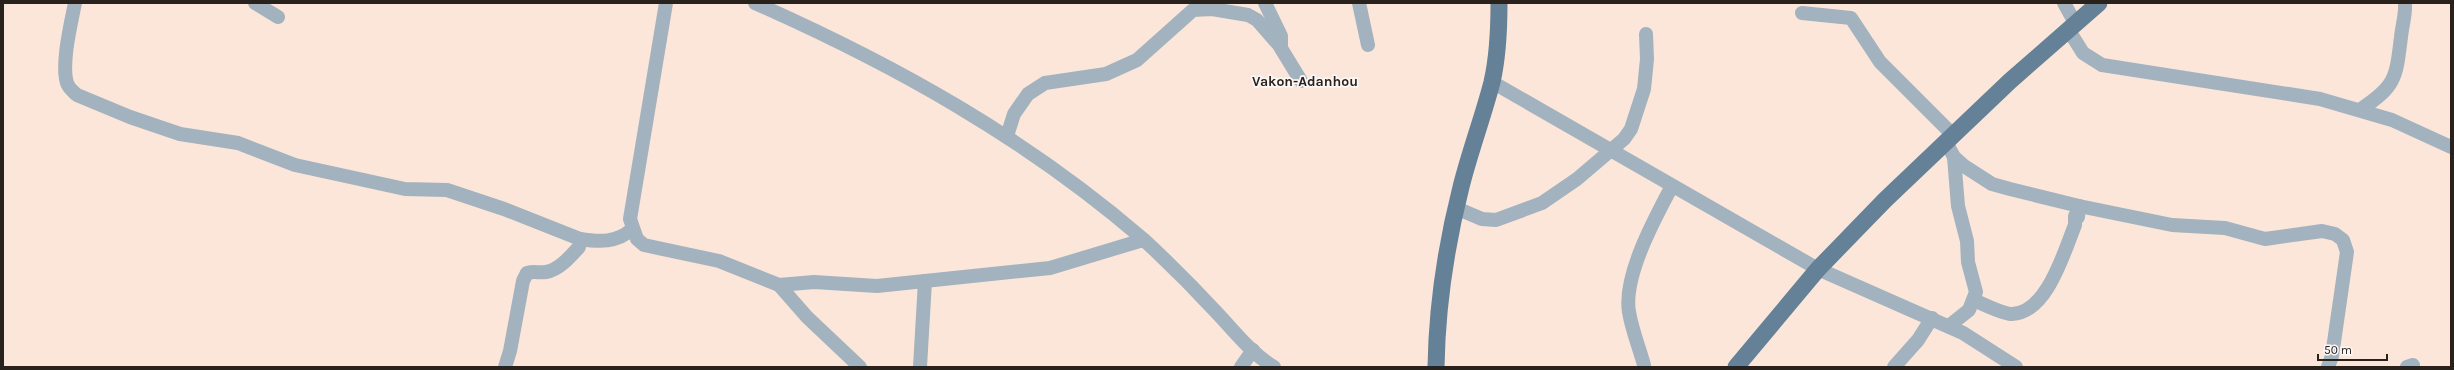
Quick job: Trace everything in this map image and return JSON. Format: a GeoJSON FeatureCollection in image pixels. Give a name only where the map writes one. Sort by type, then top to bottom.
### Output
{"type":"FeatureCollection","features":[{"type":"Feature","properties":{"kind":"main road"},"geometry":{"type":"LineString","coordinates":[[1436,367],[1442,279],[1456,208],[1492,82],[1499,29],[1499,3]]}},
{"type":"Feature","properties":{"kind":"main road"},"geometry":{"type":"LineString","coordinates":[[1736,367],[1818,269],[1885,200],[1951,144],[2072,26],[2099,3]]}},
{"type":"Feature","properties":{"kind":"street"},"geometry":{"type":"LineString","coordinates":[[75,3],[66,61],[67,82],[71,90],[77,95],[130,117],[180,134],[238,143],[295,165],[405,189],[447,190],[504,209],[580,239],[597,242],[613,240],[624,237],[632,229]]}},
{"type":"Feature","properties":{"kind":"street"},"geometry":{"type":"LineString","coordinates":[[255,3],[278,17]]}},
{"type":"Feature","properties":{"kind":"street"},"geometry":{"type":"LineString","coordinates":[[666,3],[630,219],[632,229],[637,239],[644,245],[719,261],[778,285],[807,317],[860,367]]}},
{"type":"Feature","properties":{"kind":"street"},"geometry":{"type":"LineString","coordinates":[[755,3],[824,34],[901,72],[1007,136],[1143,240],[1184,278],[1252,350],[1274,367]]}},
{"type":"Feature","properties":{"kind":"street"},"geometry":{"type":"LineString","coordinates":[[1359,3],[1368,45]]}},
{"type":"Feature","properties":{"kind":"street"},"geometry":{"type":"LineString","coordinates":[[2064,3],[2083,53],[2102,65],[2250,86],[2320,99],[2361,109],[2392,120],[2451,147]]}},
{"type":"Feature","properties":{"kind":"street"},"geometry":{"type":"LineString","coordinates":[[2361,109],[2379,97],[2391,84],[2397,71],[2405,3]]}},
{"type":"Feature","properties":{"kind":"street"},"geometry":{"type":"LineString","coordinates":[[1266,4],[1280,36],[1282,51]]}},
{"type":"Feature","properties":{"kind":"street"},"geometry":{"type":"LineString","coordinates":[[1007,136],[1014,114],[1028,94],[1045,83],[1106,74],[1136,60],[1193,10],[1212,9],[1248,15],[1257,20],[1282,51],[1301,81]]}},
{"type":"Feature","properties":{"kind":"street"},"geometry":{"type":"LineString","coordinates":[[1802,13],[1851,18],[1880,62],[1951,144],[1992,184],[2079,206],[2172,225],[2225,228],[2265,239],[2305,232],[2322,231],[2335,234],[2343,240],[2347,252],[2332,356],[2328,367]]}},
{"type":"Feature","properties":{"kind":"street"},"geometry":{"type":"LineString","coordinates":[[1456,208],[1482,220],[1496,220],[1542,203],[1577,179],[1624,139],[1632,129],[1644,89],[1647,59],[1646,34]]}},
{"type":"Feature","properties":{"kind":"street"},"geometry":{"type":"LineString","coordinates":[[1492,82],[1818,269],[1949,326],[2016,367]]}},
{"type":"Feature","properties":{"kind":"street"},"geometry":{"type":"LineString","coordinates":[[1949,326],[1963,317],[1974,300],[1976,292],[1968,262],[1967,241],[1958,206],[1951,144]]}},
{"type":"Feature","properties":{"kind":"street"},"geometry":{"type":"LineString","coordinates":[[1644,365],[1629,311],[1629,291],[1642,248],[1672,186]]}},
{"type":"Feature","properties":{"kind":"street"},"geometry":{"type":"LineString","coordinates":[[1974,300],[2011,314],[2027,310],[2046,291],[2075,225],[2075,216],[2078,217],[2079,206]]}},
{"type":"Feature","properties":{"kind":"street"},"geometry":{"type":"LineString","coordinates":[[505,367],[510,351],[522,281],[527,273],[535,271],[546,272],[556,267],[579,247],[580,239]]}},
{"type":"Feature","properties":{"kind":"street"},"geometry":{"type":"LineString","coordinates":[[778,285],[814,282],[877,286],[1050,268],[1143,240]]}},
{"type":"Feature","properties":{"kind":"street"},"geometry":{"type":"LineString","coordinates":[[920,367],[925,281]]}},
{"type":"Feature","properties":{"kind":"street"},"geometry":{"type":"LineString","coordinates":[[1894,367],[1918,340],[1932,318]]}},
{"type":"Feature","properties":{"kind":"street"},"geometry":{"type":"LineString","coordinates":[[1241,367],[1252,350]]}},
{"type":"Feature","properties":{"kind":"district","name":"Vakon-Adanhou"},"geometry":{"type":"Point","coordinates":[1305,81]}}]}
